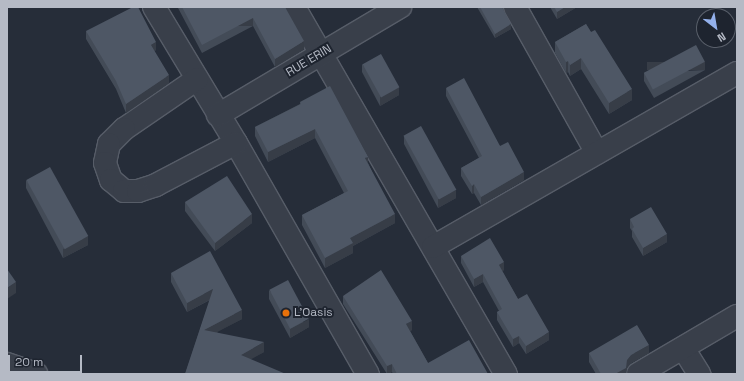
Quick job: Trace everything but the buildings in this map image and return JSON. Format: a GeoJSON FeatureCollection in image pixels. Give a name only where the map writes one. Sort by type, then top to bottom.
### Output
{"type":"FeatureCollection","features":[{"type":"Feature","properties":{"kind":"street"},"geometry":{"type":"LineString","coordinates":[[154,7],[236,143],[368,374]]}},
{"type":"Feature","properties":{"kind":"street"},"geometry":{"type":"LineString","coordinates":[[294,7],[506,374]]}},
{"type":"Feature","properties":{"kind":"street","name":"RUE ERIN"},"geometry":{"type":"LineString","coordinates":[[218,114],[400,7]]}},
{"type":"Feature","properties":{"kind":"street"},"geometry":{"type":"LineString","coordinates":[[515,7],[597,153]]}},
{"type":"Feature","properties":{"kind":"street"},"geometry":{"type":"LineString","coordinates":[[433,247],[737,73]]}},
{"type":"Feature","properties":{"kind":"street"},"geometry":{"type":"LineString","coordinates":[[198,79],[124,129],[110,144],[105,163],[111,180],[124,190],[138,192],[156,185],[236,143]]}},
{"type":"Feature","properties":{"kind":"street"},"geometry":{"type":"LineString","coordinates":[[638,374],[737,316]]}},
{"type":"Feature","properties":{"kind":"street"},"geometry":{"type":"LineString","coordinates":[[683,348],[699,374]]}},
{"type":"Feature","properties":{"kind":"street"},"geometry":{"type":"LineString","coordinates":[[7,364],[36,374]]}},
{"type":"Feature","properties":{"kind":"place","name":"L'Oasis"},"geometry":{"type":"Point","coordinates":[286,313]}}]}
